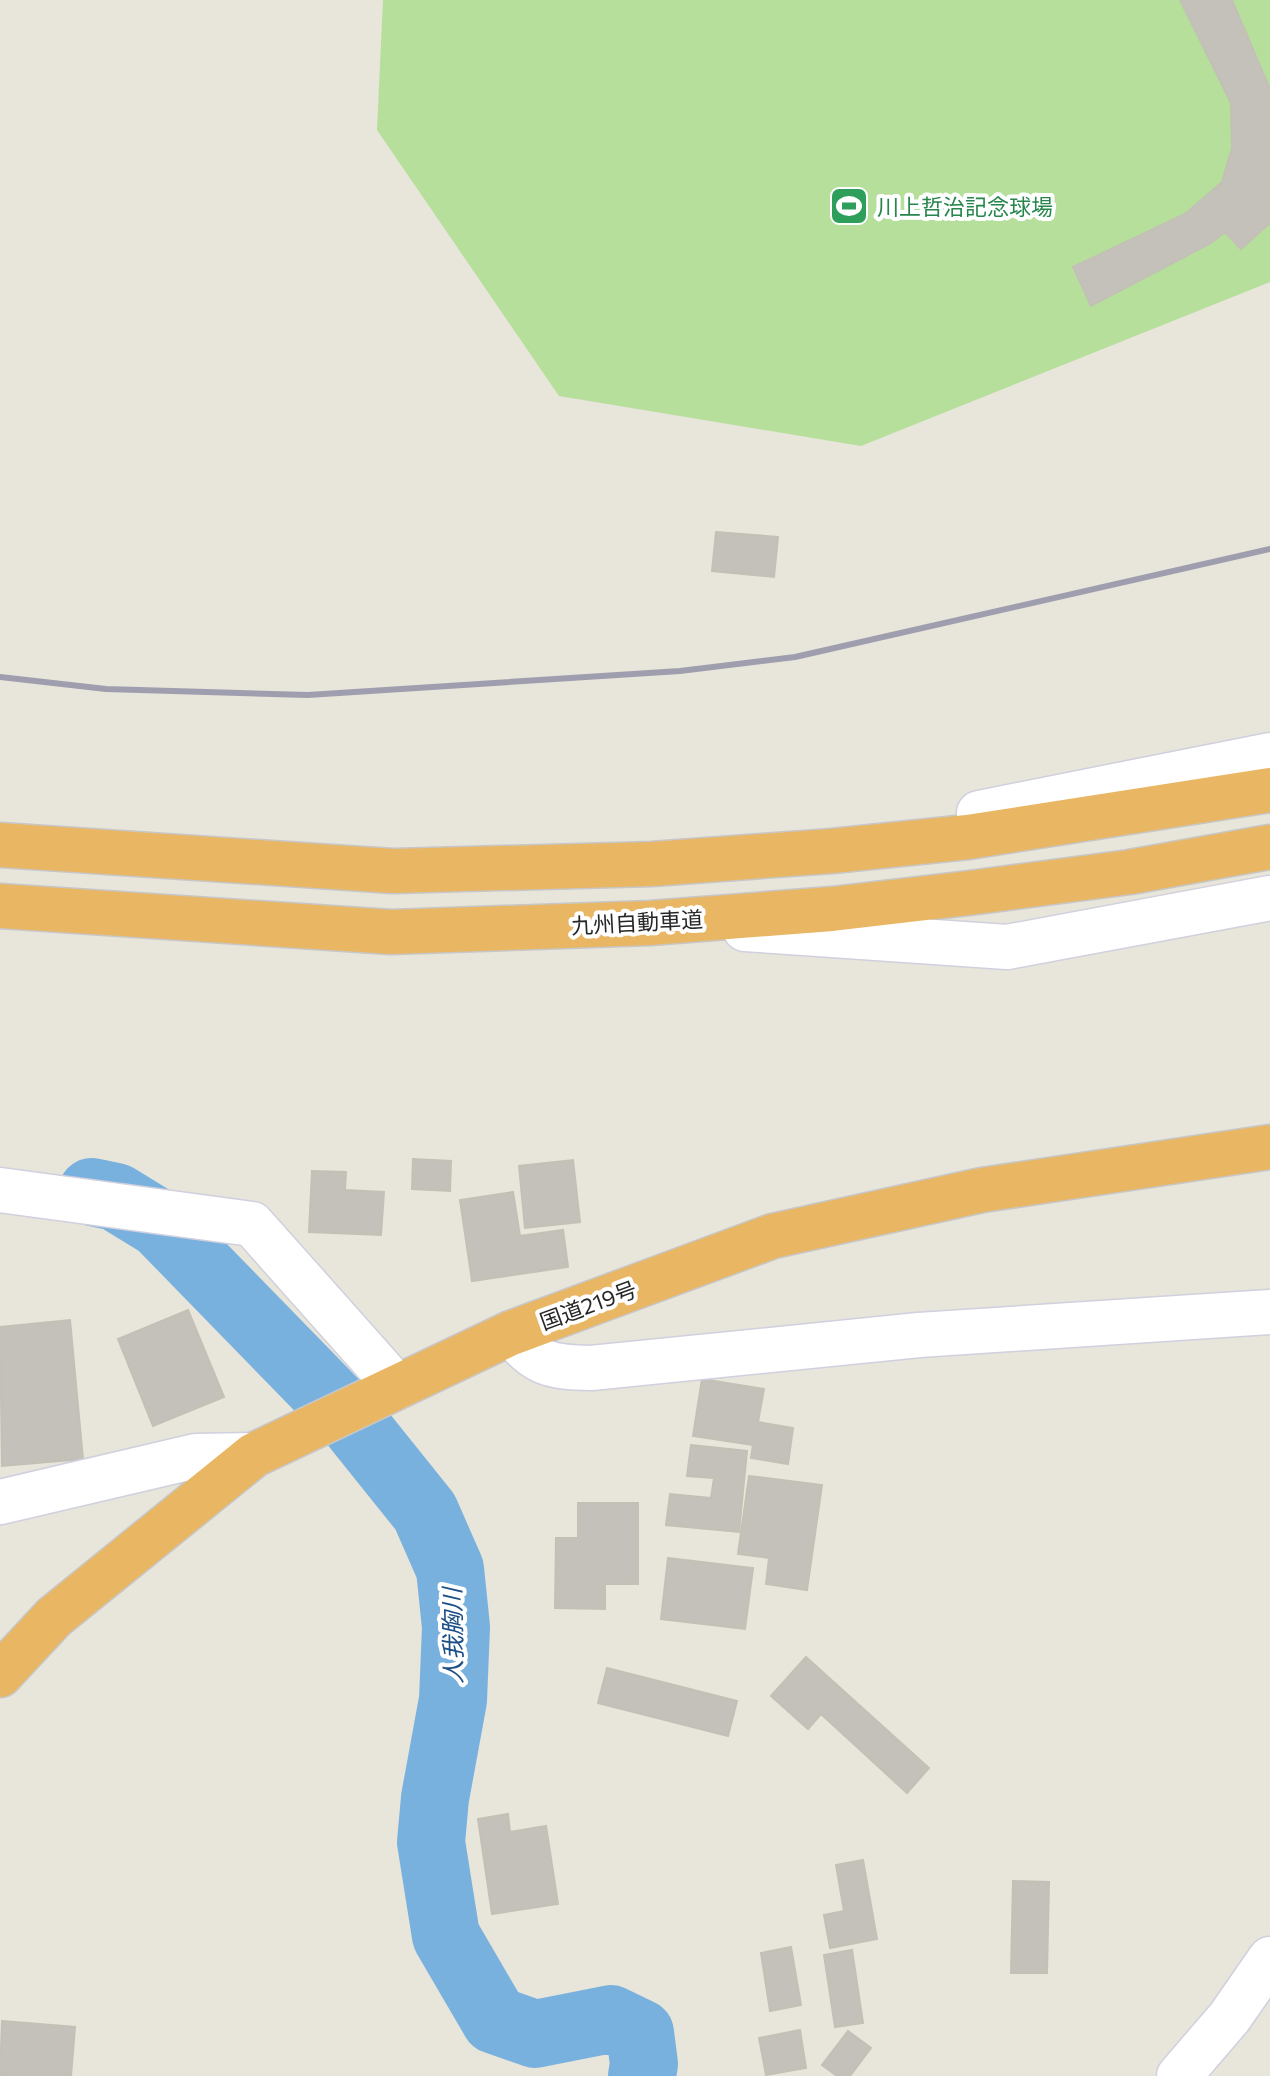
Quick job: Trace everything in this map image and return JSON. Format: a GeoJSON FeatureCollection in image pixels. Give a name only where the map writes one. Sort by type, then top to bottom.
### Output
{"type":"FeatureCollection","features":[{"type":"Feature","properties":{"kind":"highway"},"geometry":{"type":"LineString","coordinates":[[0,845],[393,871],[652,864],[968,837],[1270,790]]}},
{"type":"Feature","properties":{"kind":"highway","name":"九州自動車道"},"geometry":{"type":"LineString","coordinates":[[0,906],[391,932],[650,923],[969,893],[1130,872],[1270,847]]}},
{"type":"Feature","properties":{"kind":"highway","name":"国道219号"},"geometry":{"type":"LineString","coordinates":[[0,1675],[54,1617],[254,1455],[511,1333],[773,1236],[982,1190],[1270,1147]]}},
{"type":"Feature","properties":{"kind":"street"},"geometry":{"type":"LineString","coordinates":[[652,864],[1030,805],[1270,755]]}},
{"type":"Feature","properties":{"kind":"street"},"geometry":{"type":"LineString","coordinates":[[650,923],[1007,947],[1270,898]]}},
{"type":"Feature","properties":{"kind":"street"},"geometry":{"type":"LineString","coordinates":[[0,1190],[252,1224],[397,1387]]}},
{"type":"Feature","properties":{"kind":"street"},"geometry":{"type":"LineString","coordinates":[[511,1333],[529,1355],[554,1367],[591,1368],[919,1335],[1270,1312]]}},
{"type":"Feature","properties":{"kind":"street"},"geometry":{"type":"LineString","coordinates":[[0,1502],[196,1456],[254,1455]]}},
{"type":"Feature","properties":{"kind":"street"},"geometry":{"type":"LineString","coordinates":[[1179,2076],[1229,2018],[1270,1959]]}},
{"type":"Feature","properties":{"kind":"green space","name":"川上哲治記念球場"},"geometry":{"type":"Polygon","coordinates":[[[383,0],[1270,0],[1270,282],[861,446],[559,396],[377,130],[383,0]]]}},
{"type":"Feature","properties":{"kind":"building"},"geometry":{"type":"Polygon","coordinates":[[[1180,0],[1232,0],[1270,89],[1270,223],[1241,249],[1225,232],[1211,243],[1091,306],[1073,267],[1185,214],[1222,182],[1232,148],[1231,103],[1180,0]]]}},
{"type":"Feature","properties":{"kind":"building"},"geometry":{"type":"Polygon","coordinates":[[[716,532],[778,537],[774,577],[712,571],[716,532]]]}},
{"type":"Feature","properties":{"kind":"building"},"geometry":{"type":"Polygon","coordinates":[[[413,1159],[451,1161],[450,1191],[412,1189],[413,1159]]]}},
{"type":"Feature","properties":{"kind":"building"},"geometry":{"type":"Polygon","coordinates":[[[573,1160],[580,1222],[525,1228],[519,1166],[573,1160]]]}},
{"type":"Feature","properties":{"kind":"building"},"geometry":{"type":"Polygon","coordinates":[[[312,1171],[346,1172],[345,1190],[384,1192],[381,1235],[309,1232],[312,1171]]]}},
{"type":"Feature","properties":{"kind":"building"},"geometry":{"type":"Polygon","coordinates":[[[513,1192],[520,1236],[563,1230],[568,1267],[472,1281],[460,1200],[513,1192]]]}},
{"type":"Feature","properties":{"kind":"building"},"geometry":{"type":"Polygon","coordinates":[[[188,1310],[224,1397],[153,1426],[118,1339],[188,1310]]]}},
{"type":"Feature","properties":{"kind":"building"},"geometry":{"type":"Polygon","coordinates":[[[70,1320],[83,1459],[2,1466],[0,1327],[70,1320]]]}},
{"type":"Feature","properties":{"kind":"building"},"geometry":{"type":"Polygon","coordinates":[[[702,1379],[764,1389],[758,1422],[793,1428],[788,1464],[751,1458],[753,1445],[693,1436],[702,1379]]]}},
{"type":"Feature","properties":{"kind":"building"},"geometry":{"type":"Polygon","coordinates":[[[691,1445],[747,1451],[739,1532],[666,1525],[670,1494],[711,1498],[714,1478],[687,1476],[691,1445]]]}},
{"type":"Feature","properties":{"kind":"building"},"geometry":{"type":"Polygon","coordinates":[[[749,1476],[822,1485],[807,1590],[766,1584],[769,1558],[738,1554],[749,1476]]]}},
{"type":"Feature","properties":{"kind":"building"},"geometry":{"type":"Polygon","coordinates":[[[578,1503],[638,1503],[638,1584],[605,1584],[605,1609],[555,1608],[556,1538],[578,1538],[578,1503]]]}},
{"type":"Feature","properties":{"kind":"building"},"geometry":{"type":"Polygon","coordinates":[[[668,1558],[753,1568],[745,1629],[661,1619],[668,1558]]]}},
{"type":"Feature","properties":{"kind":"building"},"geometry":{"type":"Polygon","coordinates":[[[806,1657],[929,1768],[907,1793],[821,1714],[808,1729],[771,1696],[806,1657]]]}},
{"type":"Feature","properties":{"kind":"building"},"geometry":{"type":"Polygon","coordinates":[[[607,1668],[737,1701],[728,1736],[598,1703],[607,1668]]]}},
{"type":"Feature","properties":{"kind":"building"},"geometry":{"type":"Polygon","coordinates":[[[508,1814],[510,1832],[546,1826],[558,1904],[492,1914],[478,1819],[508,1814]]]}},
{"type":"Feature","properties":{"kind":"building"},"geometry":{"type":"Polygon","coordinates":[[[863,1860],[877,1939],[830,1948],[824,1915],[844,1911],[836,1865],[863,1860]]]}},
{"type":"Feature","properties":{"kind":"building"},"geometry":{"type":"Polygon","coordinates":[[[1013,1881],[1049,1882],[1047,1973],[1011,1973],[1013,1881]]]}},
{"type":"Feature","properties":{"kind":"building"},"geometry":{"type":"Polygon","coordinates":[[[791,1947],[801,2005],[770,2011],[761,1953],[791,1947]]]}},
{"type":"Feature","properties":{"kind":"building"},"geometry":{"type":"Polygon","coordinates":[[[852,1950],[863,2023],[835,2027],[824,1955],[852,1950]]]}},
{"type":"Feature","properties":{"kind":"building"},"geometry":{"type":"Polygon","coordinates":[[[2,2021],[75,2027],[71,2076],[0,2076],[2,2021]]]}},
{"type":"Feature","properties":{"kind":"building"},"geometry":{"type":"Polygon","coordinates":[[[800,2030],[806,2068],[766,2075],[759,2038],[800,2030]]]}},
{"type":"Feature","properties":{"kind":"building"},"geometry":{"type":"Polygon","coordinates":[[[848,2031],[871,2048],[850,2076],[837,2076],[822,2065],[848,2031]]]}},
{"type":"Feature","properties":{"kind":"waterway","name":"人我胸川"},"geometry":{"type":"LineString","coordinates":[[92,1192],[116,1197],[160,1224],[352,1421],[425,1512],[450,1569],[456,1627],[453,1700],[435,1798],[431,1842],[446,1936],[495,2020],[535,2034],[611,2019],[640,2033],[644,2064],[642,2076]]}},
{"type":"Feature","properties":{"kind":"railway"},"geometry":{"type":"LineString","coordinates":[[0,677],[106,689],[308,695],[680,671],[795,657],[1270,549]]}},
{"type":"Feature","properties":{"kind":"place","name":"川上哲治記念球場"},"geometry":{"type":"Point","coordinates":[849,206]}}]}
